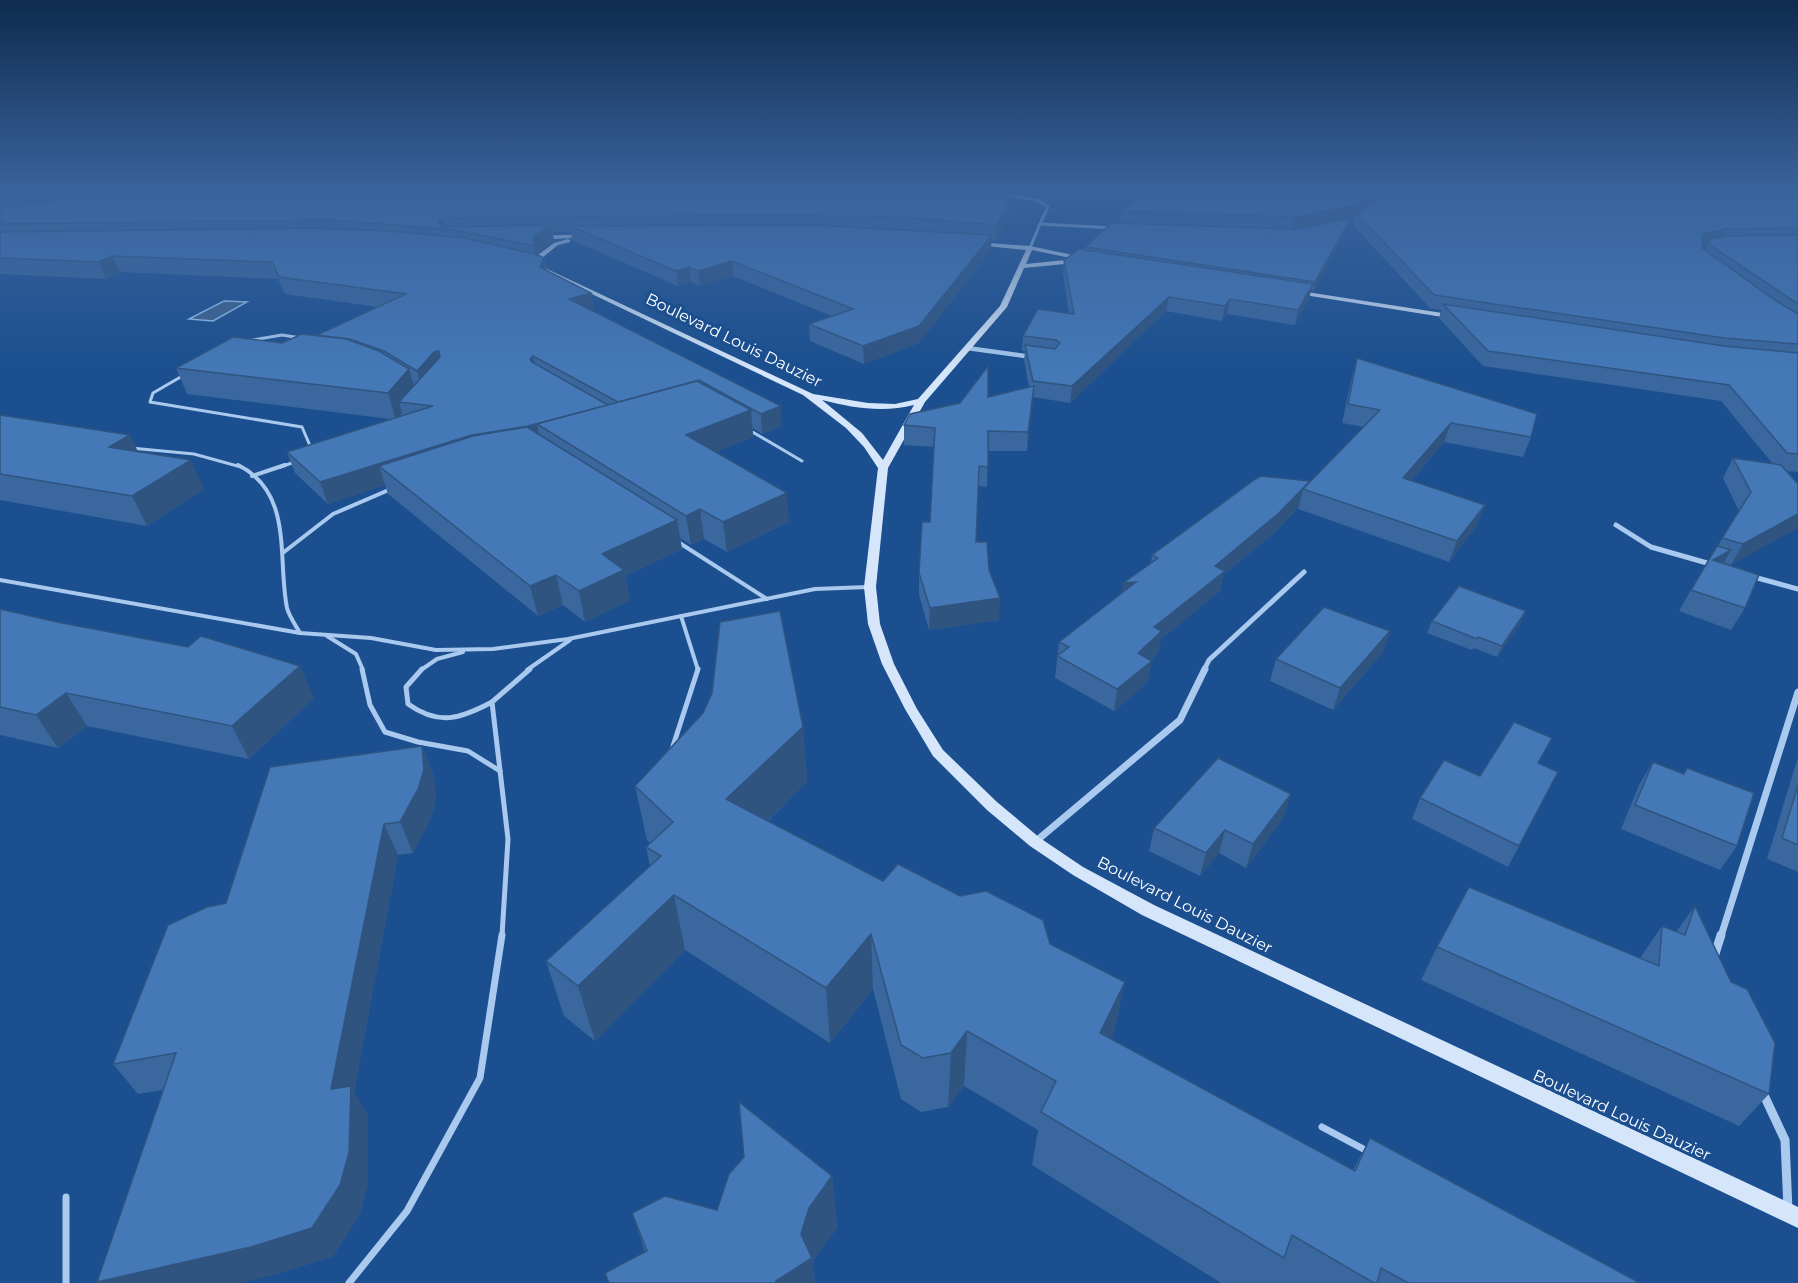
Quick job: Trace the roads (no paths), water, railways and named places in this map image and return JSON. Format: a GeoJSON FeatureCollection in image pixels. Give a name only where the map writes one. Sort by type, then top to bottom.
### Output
{"type":"FeatureCollection","features":[{"type":"Feature","properties":{"kind":"street"},"geometry":{"type":"LineString","coordinates":[[544,251],[540,256],[544,268]]}},
{"type":"Feature","properties":{"kind":"street"},"geometry":{"type":"LineString","coordinates":[[997,251],[1019,259],[1095,261],[1044,251]]}},
{"type":"Feature","properties":{"kind":"street"},"geometry":{"type":"LineString","coordinates":[[883,468],[921,401],[1003,307],[1019,259],[1027,251]]}},
{"type":"Feature","properties":{"kind":"street","name":"Boulevard Louis Dauzier"},"geometry":{"type":"LineString","coordinates":[[522,261],[544,268],[807,393],[855,430],[874,451],[883,468],[870,587],[874,624],[888,664],[911,709],[938,753],[992,806],[1035,842],[1078,871],[1148,910],[1793,1216]]}},
{"type":"Feature","properties":{"kind":"street"},"geometry":{"type":"LineString","coordinates":[[1279,290],[1463,319]]}},
{"type":"Feature","properties":{"kind":"street"},"geometry":{"type":"LineString","coordinates":[[967,348],[1044,359]]}},
{"type":"Feature","properties":{"kind":"street"},"geometry":{"type":"LineString","coordinates":[[807,393],[872,407],[905,406],[921,401]]}},
{"type":"Feature","properties":{"kind":"street"},"geometry":{"type":"LineString","coordinates":[[1616,525],[1651,547],[1719,567]]}},
{"type":"Feature","properties":{"kind":"street"},"geometry":{"type":"LineString","coordinates":[[1035,842],[1180,720],[1209,660],[1304,572]]}},
{"type":"Feature","properties":{"kind":"street"},"geometry":{"type":"LineString","coordinates":[[1742,573],[1798,590]]}},
{"type":"Feature","properties":{"kind":"street"},"geometry":{"type":"LineString","coordinates":[[1710,970],[1798,692]]}},
{"type":"Feature","properties":{"kind":"street"},"geometry":{"type":"LineString","coordinates":[[1756,1080],[1785,1140],[1793,1216]]}},
{"type":"Feature","properties":{"kind":"lane"},"geometry":{"type":"LineString","coordinates":[[239,345],[249,340],[282,335],[300,338],[306,344]]}},
{"type":"Feature","properties":{"kind":"lane"},"geometry":{"type":"LineString","coordinates":[[191,372],[153,393],[150,402],[302,427],[315,456]]}},
{"type":"Feature","properties":{"kind":"lane"},"geometry":{"type":"LineString","coordinates":[[741,426],[802,461]]}},
{"type":"Feature","properties":{"kind":"lane"},"geometry":{"type":"LineString","coordinates":[[126,447],[194,454],[240,466],[267,488],[277,517],[284,552],[287,610],[300,633]]}},
{"type":"Feature","properties":{"kind":"lane"},"geometry":{"type":"LineString","coordinates":[[252,476],[304,460]]}},
{"type":"Feature","properties":{"kind":"lane"},"geometry":{"type":"LineString","coordinates":[[284,552],[317,523],[350,502],[393,488]]}},
{"type":"Feature","properties":{"kind":"lane"},"geometry":{"type":"LineString","coordinates":[[670,537],[767,599]]}},
{"type":"Feature","properties":{"kind":"lane"},"geometry":{"type":"LineString","coordinates":[[0,580],[300,633],[371,638],[436,650],[493,649]]}},
{"type":"Feature","properties":{"kind":"lane"},"geometry":{"type":"LineString","coordinates":[[573,638],[514,680],[492,702],[470,714],[450,718],[424,716],[408,704],[406,687],[422,666],[452,654],[573,638],[814,589],[870,587]]}},
{"type":"Feature","properties":{"kind":"lane"},"geometry":{"type":"LineString","coordinates":[[674,746],[699,672],[681,616]]}},
{"type":"Feature","properties":{"kind":"lane"},"geometry":{"type":"LineString","coordinates":[[325,635],[356,654],[365,675],[370,705],[385,732],[418,742],[468,751],[500,771]]}},
{"type":"Feature","properties":{"kind":"lane"},"geometry":{"type":"LineString","coordinates":[[349,1283],[407,1211],[480,1078],[501,951],[508,839],[492,702]]}},
{"type":"Feature","properties":{"kind":"lane"},"geometry":{"type":"LineString","coordinates":[[1322,1127],[1374,1154]]}},
{"type":"Feature","properties":{"kind":"lane"},"geometry":{"type":"LineString","coordinates":[[66,1197],[66,1283]]}}]}
